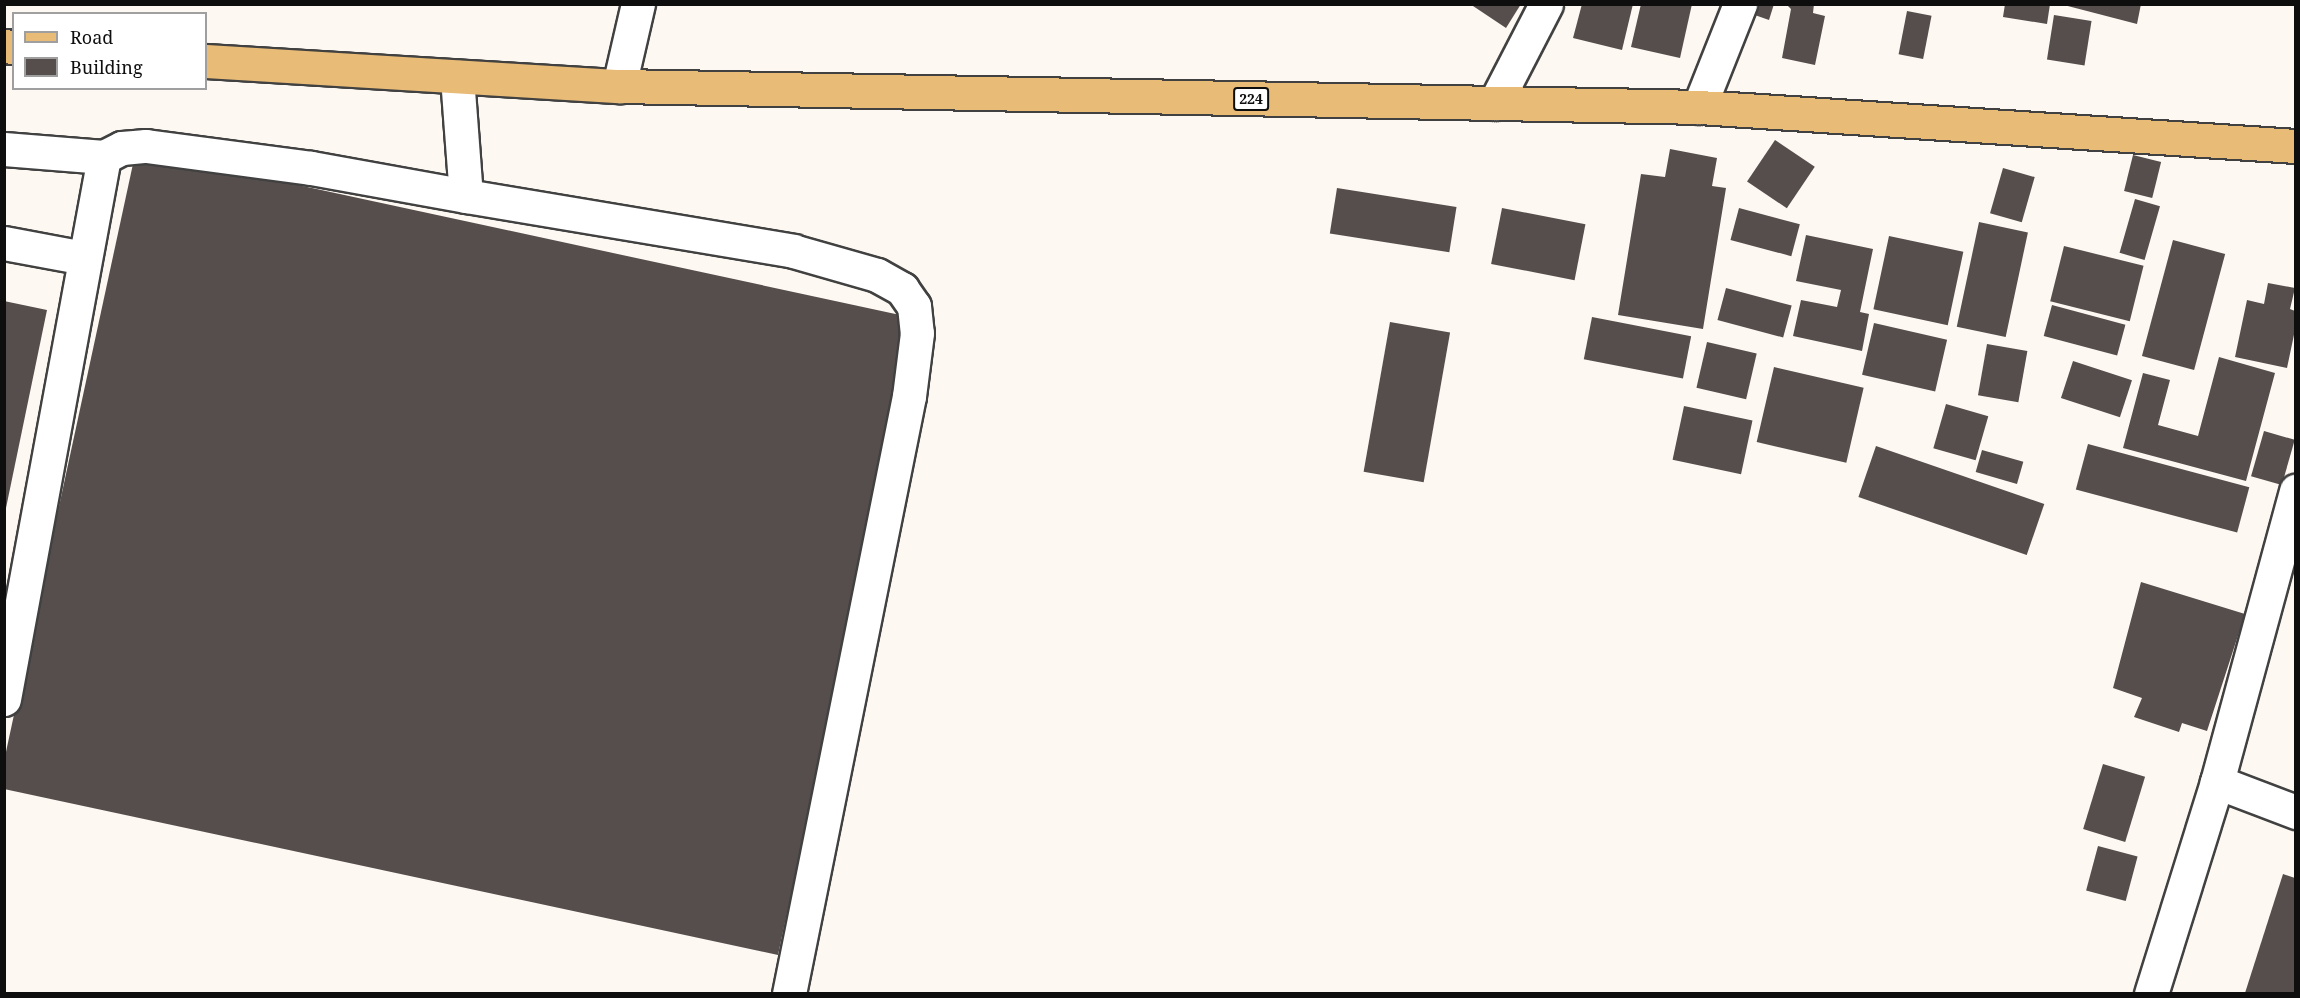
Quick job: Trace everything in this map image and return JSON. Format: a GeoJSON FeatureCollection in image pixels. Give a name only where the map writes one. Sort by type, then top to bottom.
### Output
{"type":"FeatureCollection","features":[{"type":"Feature","properties":{"kind":"main road","name":"224"},"geometry":{"type":"LineString","coordinates":[[207,61],[619,86],[1699,107],[2124,131],[2295,147]]}},
{"type":"Feature","properties":{"kind":"street"},"geometry":{"type":"LineString","coordinates":[[619,86],[638,4]]}},
{"type":"Feature","properties":{"kind":"street"},"geometry":{"type":"LineString","coordinates":[[1495,104],[1546,4]]}},
{"type":"Feature","properties":{"kind":"street"},"geometry":{"type":"LineString","coordinates":[[1699,107],[1740,4]]}},
{"type":"Feature","properties":{"kind":"street"},"geometry":{"type":"LineString","coordinates":[[457,77],[466,196]]}},
{"type":"Feature","properties":{"kind":"street"},"geometry":{"type":"LineString","coordinates":[[4,149],[104,156],[122,148],[146,146],[310,168],[793,251],[877,275],[902,289],[914,306],[917,333],[909,396],[789,993]]}},
{"type":"Feature","properties":{"kind":"street"},"geometry":{"type":"LineString","coordinates":[[4,699],[104,156]]}},
{"type":"Feature","properties":{"kind":"street"},"geometry":{"type":"LineString","coordinates":[[4,243],[84,258]]}},
{"type":"Feature","properties":{"kind":"street"},"geometry":{"type":"LineString","coordinates":[[2151,993],[2217,782],[2295,491]]}},
{"type":"Feature","properties":{"kind":"street"},"geometry":{"type":"LineString","coordinates":[[2217,782],[2295,812]]}},
{"type":"Feature","properties":{"kind":"building"},"geometry":{"type":"Polygon","coordinates":[[[1470,4],[1521,4],[1506,28],[1470,4]]]}},
{"type":"Feature","properties":{"kind":"building"},"geometry":{"type":"Polygon","coordinates":[[[1582,4],[1633,4],[1622,50],[1573,38],[1582,4]]]}},
{"type":"Feature","properties":{"kind":"building"},"geometry":{"type":"Polygon","coordinates":[[[1641,4],[1692,4],[1680,58],[1631,47],[1641,4]]]}},
{"type":"Feature","properties":{"kind":"building"},"geometry":{"type":"Polygon","coordinates":[[[1751,4],[1774,4],[1769,20],[1749,13],[1751,4]]]}},
{"type":"Feature","properties":{"kind":"building"},"geometry":{"type":"Polygon","coordinates":[[[1786,4],[1814,4],[1813,13],[1825,16],[1815,65],[1782,58],[1791,9],[1786,4]]]}},
{"type":"Feature","properties":{"kind":"building"},"geometry":{"type":"Polygon","coordinates":[[[2005,4],[2050,4],[2047,24],[2003,17],[2005,4]]]}},
{"type":"Feature","properties":{"kind":"building"},"geometry":{"type":"Polygon","coordinates":[[[2060,4],[2141,4],[2137,24],[2060,4]]]}},
{"type":"Feature","properties":{"kind":"building"},"geometry":{"type":"Polygon","coordinates":[[[1907,11],[1932,16],[1923,59],[1899,54],[1907,11]]]}},
{"type":"Feature","properties":{"kind":"building"},"geometry":{"type":"Polygon","coordinates":[[[2054,15],[2092,21],[2084,65],[2047,59],[2054,15]]]}},
{"type":"Feature","properties":{"kind":"building"},"geometry":{"type":"Polygon","coordinates":[[[1775,140],[1815,167],[1787,208],[1747,181],[1775,140]]]}},
{"type":"Feature","properties":{"kind":"building"},"geometry":{"type":"Polygon","coordinates":[[[1670,149],[1717,158],[1712,186],[1726,188],[1703,329],[1618,315],[1641,174],[1665,177],[1670,149]]]}},
{"type":"Feature","properties":{"kind":"building"},"geometry":{"type":"Polygon","coordinates":[[[136,150],[914,318],[778,955],[4,789],[4,761],[136,150]]]}},
{"type":"Feature","properties":{"kind":"building"},"geometry":{"type":"Polygon","coordinates":[[[2133,155],[2161,162],[2152,198],[2124,191],[2133,155]]]}},
{"type":"Feature","properties":{"kind":"building"},"geometry":{"type":"Polygon","coordinates":[[[2003,168],[2035,177],[2022,222],[1990,213],[2003,168]]]}},
{"type":"Feature","properties":{"kind":"building"},"geometry":{"type":"Polygon","coordinates":[[[1337,188],[1457,207],[1449,252],[1330,233],[1337,188]]]}},
{"type":"Feature","properties":{"kind":"building"},"geometry":{"type":"Polygon","coordinates":[[[2135,199],[2160,206],[2145,260],[2120,253],[2135,199]]]}},
{"type":"Feature","properties":{"kind":"building"},"geometry":{"type":"Polygon","coordinates":[[[1502,208],[1585,224],[1575,280],[1491,264],[1502,208]]]}},
{"type":"Feature","properties":{"kind":"building"},"geometry":{"type":"Polygon","coordinates":[[[1739,208],[1800,224],[1791,256],[1730,240],[1739,208]]]}},
{"type":"Feature","properties":{"kind":"building"},"geometry":{"type":"Polygon","coordinates":[[[1979,222],[2028,232],[2006,337],[1957,327],[1979,222]]]}},
{"type":"Feature","properties":{"kind":"building"},"geometry":{"type":"Polygon","coordinates":[[[1806,235],[1873,249],[1860,312],[1869,314],[1862,351],[1793,336],[1801,300],[1837,307],[1841,290],[1796,281],[1806,235]]]}},
{"type":"Feature","properties":{"kind":"building"},"geometry":{"type":"Polygon","coordinates":[[[1889,236],[1963,252],[1948,325],[1873,309],[1889,236]]]}},
{"type":"Feature","properties":{"kind":"building"},"geometry":{"type":"Polygon","coordinates":[[[2173,240],[2225,254],[2194,370],[2142,356],[2173,240]]]}},
{"type":"Feature","properties":{"kind":"building"},"geometry":{"type":"Polygon","coordinates":[[[2064,246],[2144,266],[2130,321],[2050,301],[2064,246]]]}},
{"type":"Feature","properties":{"kind":"building"},"geometry":{"type":"Polygon","coordinates":[[[2268,283],[2295,288],[2290,309],[2295,311],[2295,330],[2287,368],[2235,357],[2247,300],[2264,304],[2268,283]]]}},
{"type":"Feature","properties":{"kind":"building"},"geometry":{"type":"Polygon","coordinates":[[[1726,288],[1792,306],[1783,337],[1717,320],[1726,288]]]}},
{"type":"Feature","properties":{"kind":"building"},"geometry":{"type":"Polygon","coordinates":[[[4,301],[47,310],[6,508],[4,508],[4,301]]]}},
{"type":"Feature","properties":{"kind":"building"},"geometry":{"type":"Polygon","coordinates":[[[2052,305],[2125,325],[2117,356],[2044,336],[2052,305]]]}},
{"type":"Feature","properties":{"kind":"building"},"geometry":{"type":"Polygon","coordinates":[[[1592,317],[1691,336],[1683,378],[1584,359],[1592,317]]]}},
{"type":"Feature","properties":{"kind":"building"},"geometry":{"type":"Polygon","coordinates":[[[1390,322],[1450,333],[1424,482],[1364,472],[1390,322]]]}},
{"type":"Feature","properties":{"kind":"building"},"geometry":{"type":"Polygon","coordinates":[[[1874,323],[1947,340],[1935,392],[1862,375],[1874,323]]]}},
{"type":"Feature","properties":{"kind":"building"},"geometry":{"type":"Polygon","coordinates":[[[1707,342],[1757,353],[1746,399],[1696,388],[1707,342]]]}},
{"type":"Feature","properties":{"kind":"building"},"geometry":{"type":"Polygon","coordinates":[[[1987,344],[2027,351],[2018,402],[1978,395],[1987,344]]]}},
{"type":"Feature","properties":{"kind":"building"},"geometry":{"type":"Polygon","coordinates":[[[2219,357],[2275,373],[2246,481],[2123,448],[2143,373],[2170,380],[2158,425],[2198,436],[2219,357]]]}},
{"type":"Feature","properties":{"kind":"building"},"geometry":{"type":"Polygon","coordinates":[[[2073,361],[2132,380],[2120,417],[2061,398],[2073,361]]]}},
{"type":"Feature","properties":{"kind":"building"},"geometry":{"type":"Polygon","coordinates":[[[1774,367],[1864,388],[1846,463],[1757,442],[1774,367]]]}},
{"type":"Feature","properties":{"kind":"building"},"geometry":{"type":"Polygon","coordinates":[[[1946,404],[1988,416],[1976,460],[1933,448],[1946,404]]]}},
{"type":"Feature","properties":{"kind":"building"},"geometry":{"type":"Polygon","coordinates":[[[1684,406],[1752,421],[1741,474],[1673,460],[1684,406]]]}},
{"type":"Feature","properties":{"kind":"building"},"geometry":{"type":"Polygon","coordinates":[[[2264,431],[2295,440],[2282,485],[2251,476],[2264,431]]]}},
{"type":"Feature","properties":{"kind":"building"},"geometry":{"type":"Polygon","coordinates":[[[2088,444],[2249,487],[2237,533],[2076,489],[2088,444]]]}},
{"type":"Feature","properties":{"kind":"building"},"geometry":{"type":"Polygon","coordinates":[[[1876,446],[2044,504],[2027,555],[1858,497],[1876,446]]]}},
{"type":"Feature","properties":{"kind":"building"},"geometry":{"type":"Polygon","coordinates":[[[1982,450],[2023,462],[2017,484],[1976,472],[1982,450]]]}},
{"type":"Feature","properties":{"kind":"building"},"geometry":{"type":"Polygon","coordinates":[[[2141,582],[2245,614],[2207,731],[2182,723],[2179,732],[2134,717],[2142,698],[2113,688],[2141,582]]]}},
{"type":"Feature","properties":{"kind":"building"},"geometry":{"type":"Polygon","coordinates":[[[2103,764],[2145,777],[2125,842],[2083,829],[2103,764]]]}},
{"type":"Feature","properties":{"kind":"building"},"geometry":{"type":"Polygon","coordinates":[[[2098,846],[2138,857],[2126,901],[2086,890],[2098,846]]]}},
{"type":"Feature","properties":{"kind":"building"},"geometry":{"type":"Polygon","coordinates":[[[2283,874],[2295,878],[2295,993],[2245,993],[2283,874]]]}}]}
